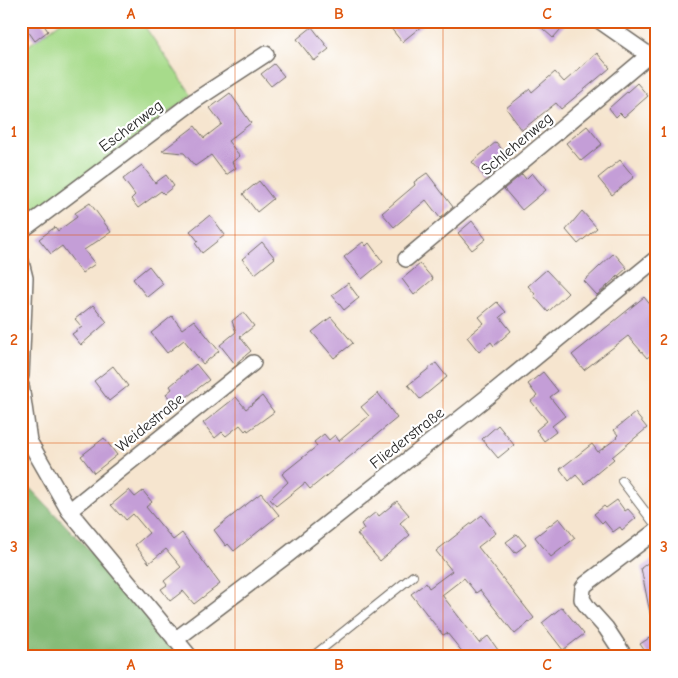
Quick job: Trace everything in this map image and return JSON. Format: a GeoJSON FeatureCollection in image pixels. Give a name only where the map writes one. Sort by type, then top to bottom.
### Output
{"type":"FeatureCollection","features":[{"type":"Feature","properties":{"kind":"street"},"geometry":{"type":"LineString","coordinates":[[600,21],[653,58]]}},
{"type":"Feature","properties":{"kind":"street","name":"Eschenweg"},"geometry":{"type":"LineString","coordinates":[[21,231],[194,101],[266,54]]}},
{"type":"Feature","properties":{"kind":"street","name":"Schlehenweg"},"geometry":{"type":"LineString","coordinates":[[406,259],[653,58]]}},
{"type":"Feature","properties":{"kind":"street","name":"Fliederstraße"},"geometry":{"type":"LineString","coordinates":[[175,640],[286,556],[493,392],[657,258]]}},
{"type":"Feature","properties":{"kind":"street"},"geometry":{"type":"LineString","coordinates":[[21,262],[25,278],[21,376]]}},
{"type":"Feature","properties":{"kind":"street","name":"Weidestraße"},"geometry":{"type":"LineString","coordinates":[[69,511],[254,363]]}},
{"type":"Feature","properties":{"kind":"street"},"geometry":{"type":"LineString","coordinates":[[21,385],[25,443],[69,511],[190,657]]}},
{"type":"Feature","properties":{"kind":"street"},"geometry":{"type":"LineString","coordinates":[[625,657],[606,628],[588,608],[582,598],[582,594],[586,584],[657,528]]}},
{"type":"Feature","properties":{"kind":"lane"},"geometry":{"type":"LineString","coordinates":[[622,481],[657,528]]}},
{"type":"Feature","properties":{"kind":"lane"},"geometry":{"type":"LineString","coordinates":[[312,657],[413,576]]}},
{"type":"Feature","properties":{"kind":"green space"},"geometry":{"type":"Polygon","coordinates":[[[62,21],[141,21],[192,95],[24,222],[21,211],[21,51],[62,21]]]}},
{"type":"Feature","properties":{"kind":"green space"},"geometry":{"type":"Polygon","coordinates":[[[21,479],[117,579],[176,649],[180,657],[21,657],[21,479]]]}},
{"type":"Feature","properties":{"kind":"building"},"geometry":{"type":"Polygon","coordinates":[[[21,21],[41,21],[48,31],[35,41],[21,21]]]}},
{"type":"Feature","properties":{"kind":"building"},"geometry":{"type":"Polygon","coordinates":[[[385,21],[428,21],[402,42],[385,21]]]}},
{"type":"Feature","properties":{"kind":"building"},"geometry":{"type":"Polygon","coordinates":[[[534,21],[568,21],[553,38],[534,21]]]}},
{"type":"Feature","properties":{"kind":"building"},"geometry":{"type":"Polygon","coordinates":[[[312,27],[329,49],[314,61],[297,39],[312,27]]]}},
{"type":"Feature","properties":{"kind":"building"},"geometry":{"type":"Polygon","coordinates":[[[597,53],[610,68],[561,109],[556,103],[522,130],[506,108],[530,89],[532,92],[555,72],[564,82],[597,53]]]}},
{"type":"Feature","properties":{"kind":"building"},"geometry":{"type":"Polygon","coordinates":[[[274,64],[284,76],[271,86],[261,74],[274,64]]]}},
{"type":"Feature","properties":{"kind":"building"},"geometry":{"type":"Polygon","coordinates":[[[637,83],[648,96],[624,117],[620,113],[616,117],[609,108],[637,83]]]}},
{"type":"Feature","properties":{"kind":"building"},"geometry":{"type":"Polygon","coordinates":[[[230,93],[251,123],[228,141],[240,156],[232,162],[236,168],[226,175],[211,155],[195,166],[184,153],[162,151],[195,126],[204,138],[222,124],[210,108],[230,93]]]}},
{"type":"Feature","properties":{"kind":"building"},"geometry":{"type":"Polygon","coordinates":[[[587,126],[602,144],[581,161],[566,143],[587,126]]]}},
{"type":"Feature","properties":{"kind":"building"},"geometry":{"type":"Polygon","coordinates":[[[496,142],[510,159],[487,179],[472,162],[496,142]]]}},
{"type":"Feature","properties":{"kind":"building"},"geometry":{"type":"Polygon","coordinates":[[[620,160],[634,177],[612,195],[598,178],[620,160]]]}},
{"type":"Feature","properties":{"kind":"building"},"geometry":{"type":"Polygon","coordinates":[[[142,165],[155,183],[166,175],[174,186],[164,194],[161,191],[138,208],[131,199],[135,195],[123,179],[142,165]]]}},
{"type":"Feature","properties":{"kind":"building"},"geometry":{"type":"Polygon","coordinates":[[[427,173],[453,207],[440,218],[426,200],[394,227],[382,213],[415,185],[414,182],[427,173]]]}},
{"type":"Feature","properties":{"kind":"building"},"geometry":{"type":"Polygon","coordinates":[[[532,173],[546,190],[522,210],[504,189],[522,174],[526,179],[532,173]]]}},
{"type":"Feature","properties":{"kind":"building"},"geometry":{"type":"Polygon","coordinates":[[[259,181],[273,199],[257,212],[243,194],[259,181]]]}},
{"type":"Feature","properties":{"kind":"building"},"geometry":{"type":"Polygon","coordinates":[[[90,203],[111,232],[84,250],[95,264],[82,273],[62,246],[51,254],[39,239],[55,227],[58,231],[77,217],[75,213],[90,203]]]}},
{"type":"Feature","properties":{"kind":"building"},"geometry":{"type":"Polygon","coordinates":[[[582,211],[597,228],[578,244],[566,230],[582,211]]]}},
{"type":"Feature","properties":{"kind":"building"},"geometry":{"type":"Polygon","coordinates":[[[210,215],[225,235],[202,253],[195,243],[198,241],[190,231],[210,215]]]}},
{"type":"Feature","properties":{"kind":"building"},"geometry":{"type":"Polygon","coordinates":[[[472,221],[486,239],[472,250],[458,233],[472,221]]]}},
{"type":"Feature","properties":{"kind":"building"},"geometry":{"type":"Polygon","coordinates":[[[262,242],[275,258],[255,274],[242,259],[262,242]]]}},
{"type":"Feature","properties":{"kind":"building"},"geometry":{"type":"Polygon","coordinates":[[[363,242],[366,246],[369,243],[383,262],[362,279],[344,257],[363,242]]]}},
{"type":"Feature","properties":{"kind":"building"},"geometry":{"type":"Polygon","coordinates":[[[614,253],[627,268],[597,295],[584,281],[614,253]]]}},
{"type":"Feature","properties":{"kind":"building"},"geometry":{"type":"Polygon","coordinates":[[[420,264],[433,279],[414,295],[402,279],[420,264]]]}},
{"type":"Feature","properties":{"kind":"building"},"geometry":{"type":"Polygon","coordinates":[[[149,266],[163,284],[147,297],[133,279],[149,266]]]}},
{"type":"Feature","properties":{"kind":"building"},"geometry":{"type":"Polygon","coordinates":[[[546,270],[568,293],[548,312],[528,286],[546,270]]]}},
{"type":"Feature","properties":{"kind":"building"},"geometry":{"type":"Polygon","coordinates":[[[348,283],[359,298],[344,310],[332,295],[348,283]]]}},
{"type":"Feature","properties":{"kind":"building"},"geometry":{"type":"Polygon","coordinates":[[[644,297],[657,313],[657,350],[647,358],[628,336],[584,370],[572,355],[644,297]]]}},
{"type":"Feature","properties":{"kind":"building"},"geometry":{"type":"Polygon","coordinates":[[[497,302],[506,312],[500,317],[511,331],[494,346],[491,342],[479,352],[467,337],[484,323],[479,317],[497,302]]]}},
{"type":"Feature","properties":{"kind":"building"},"geometry":{"type":"Polygon","coordinates":[[[93,305],[107,322],[81,345],[72,334],[82,327],[75,319],[93,305]]]}},
{"type":"Feature","properties":{"kind":"building"},"geometry":{"type":"Polygon","coordinates":[[[243,312],[254,326],[240,337],[251,351],[235,364],[220,345],[236,332],[232,321],[243,312]]]}},
{"type":"Feature","properties":{"kind":"building"},"geometry":{"type":"Polygon","coordinates":[[[172,316],[182,329],[194,320],[219,351],[203,364],[184,340],[167,353],[151,333],[172,316]]]}},
{"type":"Feature","properties":{"kind":"building"},"geometry":{"type":"Polygon","coordinates":[[[331,317],[353,343],[334,358],[312,332],[331,317]]]}},
{"type":"Feature","properties":{"kind":"building"},"geometry":{"type":"Polygon","coordinates":[[[436,363],[447,377],[420,399],[408,385],[436,363]]]}},
{"type":"Feature","properties":{"kind":"building"},"geometry":{"type":"Polygon","coordinates":[[[196,364],[209,380],[175,406],[166,394],[172,389],[170,386],[196,364]]]}},
{"type":"Feature","properties":{"kind":"building"},"geometry":{"type":"Polygon","coordinates":[[[113,366],[128,386],[109,401],[94,381],[113,366]]]}},
{"type":"Feature","properties":{"kind":"building"},"geometry":{"type":"Polygon","coordinates":[[[543,372],[558,391],[550,397],[565,416],[552,426],[556,432],[544,441],[536,430],[547,421],[531,401],[537,396],[528,384],[543,372]]]}},
{"type":"Feature","properties":{"kind":"building"},"geometry":{"type":"Polygon","coordinates":[[[378,393],[397,418],[310,489],[305,483],[276,506],[270,499],[288,482],[282,474],[317,446],[314,442],[324,434],[329,440],[335,435],[339,441],[369,416],[361,407],[378,393]]]}},
{"type":"Feature","properties":{"kind":"building"},"geometry":{"type":"Polygon","coordinates":[[[262,396],[274,412],[248,431],[247,429],[245,431],[240,425],[226,436],[222,432],[215,438],[203,423],[236,397],[246,409],[262,396]]]}},
{"type":"Feature","properties":{"kind":"building"},"geometry":{"type":"Polygon","coordinates":[[[635,413],[647,428],[612,457],[614,459],[584,484],[576,475],[569,481],[560,469],[592,444],[598,452],[617,438],[618,435],[614,430],[635,413]]]}},
{"type":"Feature","properties":{"kind":"building"},"geometry":{"type":"Polygon","coordinates":[[[498,425],[514,445],[498,458],[482,439],[498,425]]]}},
{"type":"Feature","properties":{"kind":"building"},"geometry":{"type":"Polygon","coordinates":[[[104,438],[117,455],[94,473],[81,456],[104,438]]]}},
{"type":"Feature","properties":{"kind":"building"},"geometry":{"type":"Polygon","coordinates":[[[129,490],[135,497],[143,491],[152,502],[146,507],[173,540],[182,533],[220,584],[194,604],[183,591],[170,601],[161,589],[167,585],[164,581],[181,567],[166,549],[149,563],[135,545],[149,533],[133,514],[126,520],[111,505],[129,490]]]}},
{"type":"Feature","properties":{"kind":"building"},"geometry":{"type":"Polygon","coordinates":[[[261,493],[279,515],[234,551],[228,544],[226,546],[214,530],[261,493]]]}},
{"type":"Feature","properties":{"kind":"building"},"geometry":{"type":"Polygon","coordinates":[[[617,500],[625,511],[628,509],[636,518],[622,530],[620,527],[613,532],[604,521],[602,523],[594,514],[604,506],[606,508],[617,500]]]}},
{"type":"Feature","properties":{"kind":"building"},"geometry":{"type":"Polygon","coordinates":[[[397,501],[409,515],[400,523],[410,535],[380,561],[357,534],[364,529],[361,524],[376,512],[379,516],[397,501]]]}},
{"type":"Feature","properties":{"kind":"building"},"geometry":{"type":"Polygon","coordinates":[[[482,515],[496,533],[478,547],[534,618],[515,634],[480,590],[476,593],[464,578],[442,595],[479,643],[488,636],[498,650],[489,657],[460,657],[464,654],[447,633],[443,635],[411,594],[426,583],[429,588],[452,571],[436,551],[482,515]]]}},
{"type":"Feature","properties":{"kind":"building"},"geometry":{"type":"Polygon","coordinates":[[[559,518],[575,538],[551,557],[535,537],[559,518]]]}},
{"type":"Feature","properties":{"kind":"building"},"geometry":{"type":"Polygon","coordinates":[[[517,534],[526,545],[515,553],[506,542],[517,534]]]}},
{"type":"Feature","properties":{"kind":"building"},"geometry":{"type":"Polygon","coordinates":[[[657,556],[657,617],[651,618],[641,568],[657,556]]]}},
{"type":"Feature","properties":{"kind":"building"},"geometry":{"type":"Polygon","coordinates":[[[562,607],[584,634],[563,650],[542,623],[562,607]]]}},
{"type":"Feature","properties":{"kind":"building"},"geometry":{"type":"Polygon","coordinates":[[[657,633],[657,657],[649,657],[640,644],[657,633]]]}}]}
